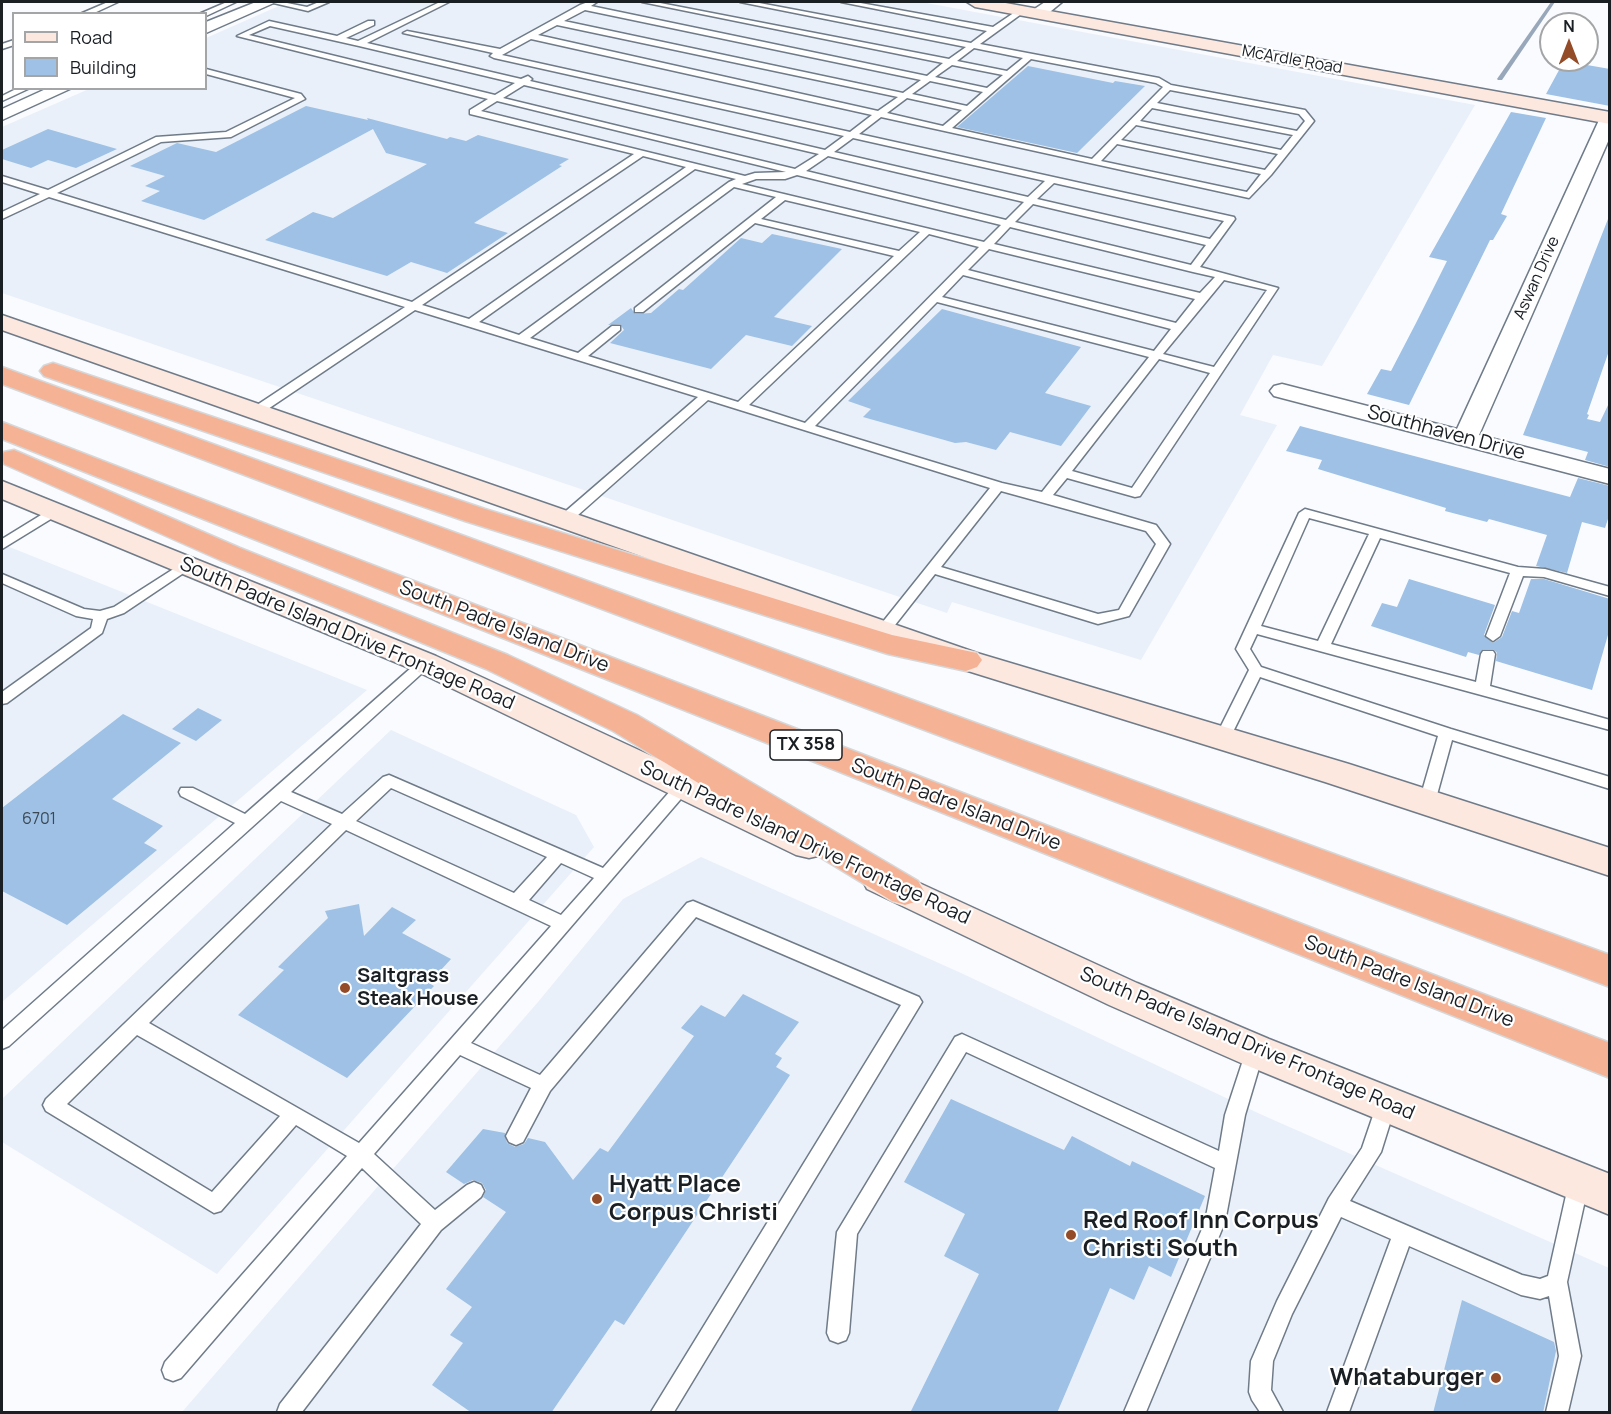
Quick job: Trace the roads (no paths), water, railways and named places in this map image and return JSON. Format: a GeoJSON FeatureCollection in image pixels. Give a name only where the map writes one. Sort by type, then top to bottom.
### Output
{"type":"FeatureCollection","features":[{"type":"Feature","properties":{"kind":"highway"},"geometry":{"type":"LineString","coordinates":[[2,353],[475,515],[888,644],[966,660]]}},
{"type":"Feature","properties":{"kind":"highway"},"geometry":{"type":"LineString","coordinates":[[2,375],[1610,971]]}},
{"type":"Feature","properties":{"kind":"highway","name":"South Padre Island Drive"},"geometry":{"type":"LineString","coordinates":[[2,430],[1610,1061]]}},
{"type":"Feature","properties":{"kind":"highway"},"geometry":{"type":"LineString","coordinates":[[2,451],[230,555],[497,662],[625,723],[905,891]]}},
{"type":"Feature","properties":{"kind":"main road","name":"McArdle Road"},"geometry":{"type":"LineString","coordinates":[[975,2],[1609,118]]}},
{"type":"Feature","properties":{"kind":"main road"},"geometry":{"type":"LineString","coordinates":[[2,322],[966,660],[1223,738],[1610,862]]}},
{"type":"Feature","properties":{"kind":"main road","name":"South Padre Island Drive Frontage Road"},"geometry":{"type":"LineString","coordinates":[[2,489],[425,663],[1123,994],[1255,1051],[1599,1190]]}},
{"type":"Feature","properties":{"kind":"street"},"geometry":{"type":"LineString","coordinates":[[207,28],[268,2]]}},
{"type":"Feature","properties":{"kind":"street"},"geometry":{"type":"LineString","coordinates":[[1030,12],[1054,2]]}},
{"type":"Feature","properties":{"kind":"street"},"geometry":{"type":"LineString","coordinates":[[2,115],[59,90]]}},
{"type":"Feature","properties":{"kind":"street","name":"Aswan Drive"},"geometry":{"type":"LineString","coordinates":[[1465,438],[1609,118]]}},
{"type":"Feature","properties":{"kind":"street","name":"Southhaven Drive"},"geometry":{"type":"LineString","coordinates":[[1282,390],[1610,477]]}},
{"type":"Feature","properties":{"kind":"lane"},"geometry":{"type":"LineString","coordinates":[[89,12],[114,2]]}},
{"type":"Feature","properties":{"kind":"lane"},"geometry":{"type":"LineString","coordinates":[[207,12],[232,2]]}},
{"type":"Feature","properties":{"kind":"lane"},"geometry":{"type":"LineString","coordinates":[[273,2],[327,13]]}},
{"type":"Feature","properties":{"kind":"lane"},"geometry":{"type":"LineString","coordinates":[[308,9],[325,2]]}},
{"type":"Feature","properties":{"kind":"lane"},"geometry":{"type":"LineString","coordinates":[[359,44],[445,2]]}},
{"type":"Feature","properties":{"kind":"lane"},"geometry":{"type":"LineString","coordinates":[[593,2],[494,56],[854,133],[1230,219],[1193,269]]}},
{"type":"Feature","properties":{"kind":"lane"},"geometry":{"type":"LineString","coordinates":[[646,2],[1010,74]]}},
{"type":"Feature","properties":{"kind":"lane"},"geometry":{"type":"LineString","coordinates":[[529,36],[1249,195],[1310,121],[1302,112],[1168,87],[1159,81],[744,2]]}},
{"type":"Feature","properties":{"kind":"lane"},"geometry":{"type":"LineString","coordinates":[[845,2],[995,30]]}},
{"type":"Feature","properties":{"kind":"lane"},"geometry":{"type":"LineString","coordinates":[[583,7],[989,91]]}},
{"type":"Feature","properties":{"kind":"lane"},"geometry":{"type":"LineString","coordinates":[[549,67],[473,112],[742,178],[786,176],[798,172],[828,152],[995,30],[1030,12]]}},
{"type":"Feature","properties":{"kind":"lane"},"geometry":{"type":"LineString","coordinates":[[361,21],[392,28]]}},
{"type":"Feature","properties":{"kind":"lane"},"geometry":{"type":"LineString","coordinates":[[556,22],[969,109]]}},
{"type":"Feature","properties":{"kind":"lane"},"geometry":{"type":"LineString","coordinates":[[1064,473],[1136,493],[1273,288],[241,36],[269,23],[1212,243]]}},
{"type":"Feature","properties":{"kind":"lane"},"geometry":{"type":"LineString","coordinates":[[338,39],[371,23]]}},
{"type":"Feature","properties":{"kind":"lane"},"geometry":{"type":"LineString","coordinates":[[407,33],[501,52]]}},
{"type":"Feature","properties":{"kind":"lane"},"geometry":{"type":"LineString","coordinates":[[945,129],[1030,56]]}},
{"type":"Feature","properties":{"kind":"lane"},"geometry":{"type":"LineString","coordinates":[[2,216],[159,139],[228,135],[301,99],[298,96],[207,72]]}},
{"type":"Feature","properties":{"kind":"lane"},"geometry":{"type":"LineString","coordinates":[[1094,162],[1168,87]]}},
{"type":"Feature","properties":{"kind":"lane"},"geometry":{"type":"LineString","coordinates":[[2,99],[22,90]]}},
{"type":"Feature","properties":{"kind":"lane"},"geometry":{"type":"LineString","coordinates":[[1151,105],[1300,134]]}},
{"type":"Feature","properties":{"kind":"lane"},"geometry":{"type":"LineString","coordinates":[[1134,122],[1284,153]]}},
{"type":"Feature","properties":{"kind":"lane"},"geometry":{"type":"LineString","coordinates":[[1115,141],[1268,173]]}},
{"type":"Feature","properties":{"kind":"lane"},"geometry":{"type":"LineString","coordinates":[[255,412],[642,153]]}},
{"type":"Feature","properties":{"kind":"lane"},"geometry":{"type":"LineString","coordinates":[[471,323],[694,166]]}},
{"type":"Feature","properties":{"kind":"lane"},"geometry":{"type":"LineString","coordinates":[[521,339],[742,178]]}},
{"type":"Feature","properties":{"kind":"lane"},"geometry":{"type":"LineString","coordinates":[[807,427],[1053,178]]}},
{"type":"Feature","properties":{"kind":"lane"},"geometry":{"type":"LineString","coordinates":[[2,179],[998,486],[1046,497],[1151,528],[1163,544],[1124,613],[1098,619],[934,569]]}},
{"type":"Feature","properties":{"kind":"lane"},"geometry":{"type":"LineString","coordinates":[[732,184],[1202,297]]}},
{"type":"Feature","properties":{"kind":"lane"},"geometry":{"type":"LineString","coordinates":[[639,310],[784,196]]}},
{"type":"Feature","properties":{"kind":"lane"},"geometry":{"type":"LineString","coordinates":[[754,220],[901,255]]}},
{"type":"Feature","properties":{"kind":"lane"},"geometry":{"type":"LineString","coordinates":[[741,406],[927,231]]}},
{"type":"Feature","properties":{"kind":"lane"},"geometry":{"type":"LineString","coordinates":[[960,271],[1178,327]]}},
{"type":"Feature","properties":{"kind":"lane"},"geometry":{"type":"LineString","coordinates":[[1046,497],[1178,327],[1222,276]]}},
{"type":"Feature","properties":{"kind":"lane"},"geometry":{"type":"LineString","coordinates":[[934,298],[1217,371]]}},
{"type":"Feature","properties":{"kind":"lane"},"geometry":{"type":"LineString","coordinates":[[580,357],[616,328]]}},
{"type":"Feature","properties":{"kind":"lane"},"geometry":{"type":"LineString","coordinates":[[564,520],[706,396]]}},
{"type":"Feature","properties":{"kind":"lane"},"geometry":{"type":"LineString","coordinates":[[882,631],[934,569],[998,486]]}},
{"type":"Feature","properties":{"kind":"lane"},"geometry":{"type":"LineString","coordinates":[[2,545],[54,510]]}},
{"type":"Feature","properties":{"kind":"lane"},"geometry":{"type":"LineString","coordinates":[[1610,592],[1545,573],[1518,571],[1305,513],[1243,649],[1256,670],[1446,733],[1610,783]]}},
{"type":"Feature","properties":{"kind":"lane"},"geometry":{"type":"LineString","coordinates":[[1323,648],[1376,533]]}},
{"type":"Feature","properties":{"kind":"lane"},"geometry":{"type":"LineString","coordinates":[[2,578],[81,613],[101,616],[119,610],[186,565]]}},
{"type":"Feature","properties":{"kind":"lane"},"geometry":{"type":"LineString","coordinates":[[1493,636],[1518,571]]}},
{"type":"Feature","properties":{"kind":"lane"},"geometry":{"type":"LineString","coordinates":[[2,699],[97,630],[101,616]]}},
{"type":"Feature","properties":{"kind":"lane"},"geometry":{"type":"LineString","coordinates":[[1252,628],[1610,725]]}},
{"type":"Feature","properties":{"kind":"lane"},"geometry":{"type":"LineString","coordinates":[[1482,689],[1488,654]]}},
{"type":"Feature","properties":{"kind":"lane"},"geometry":{"type":"LineString","coordinates":[[2,1041],[425,663]]}},
{"type":"Feature","properties":{"kind":"lane"},"geometry":{"type":"LineString","coordinates":[[1223,738],[1256,670]]}},
{"type":"Feature","properties":{"kind":"lane"},"geometry":{"type":"LineString","coordinates":[[1427,802],[1446,733]]}},
{"type":"Feature","properties":{"kind":"lane"},"geometry":{"type":"LineString","coordinates":[[294,1114],[214,1203],[53,1105],[389,781],[605,876]]}},
{"type":"Feature","properties":{"kind":"lane"},"geometry":{"type":"LineString","coordinates":[[173,1370],[684,786]]}},
{"type":"Feature","properties":{"kind":"lane"},"geometry":{"type":"LineString","coordinates":[[187,792],[246,822]]}},
{"type":"Feature","properties":{"kind":"lane"},"geometry":{"type":"LineString","coordinates":[[279,793],[563,924]]}},
{"type":"Feature","properties":{"kind":"lane"},"geometry":{"type":"LineString","coordinates":[[517,902],[558,855]]}},
{"type":"Feature","properties":{"kind":"lane"},"geometry":{"type":"LineString","coordinates":[[516,1136],[543,1085],[693,908],[913,1002],[663,1413]]}},
{"type":"Feature","properties":{"kind":"lane"},"geometry":{"type":"LineString","coordinates":[[136,1025],[362,1155],[434,1222]]}},
{"type":"Feature","properties":{"kind":"lane"},"geometry":{"type":"LineString","coordinates":[[838,1333],[847,1232],[962,1042],[1227,1164]]}},
{"type":"Feature","properties":{"kind":"lane"},"geometry":{"type":"LineString","coordinates":[[457,1045],[543,1085]]}},
{"type":"Feature","properties":{"kind":"lane"},"geometry":{"type":"LineString","coordinates":[[1135,1413],[1215,1222],[1234,1115],[1255,1051]]}},
{"type":"Feature","properties":{"kind":"lane"},"geometry":{"type":"LineString","coordinates":[[1272,1413],[1260,1392],[1262,1361],[1284,1308],[1336,1205],[1371,1152],[1386,1104]]}},
{"type":"Feature","properties":{"kind":"lane"},"geometry":{"type":"LineString","coordinates":[[1557,1413],[1570,1356],[1557,1282],[1599,1190]]}},
{"type":"Feature","properties":{"kind":"lane"},"geometry":{"type":"LineString","coordinates":[[288,1413],[434,1222],[474,1191]]}},
{"type":"Feature","properties":{"kind":"lane"},"geometry":{"type":"LineString","coordinates":[[1336,1205],[1521,1285],[1540,1289],[1557,1282]]}},
{"type":"Feature","properties":{"kind":"lane"},"geometry":{"type":"LineString","coordinates":[[1338,1413],[1403,1234]]}},
{"type":"Feature","properties":{"kind":"waterway"},"geometry":{"type":"LineString","coordinates":[[1500,79],[1553,2]]}},
{"type":"Feature","properties":{"kind":"place","name":"Saltgrass Steak House"},"geometry":{"type":"Point","coordinates":[345,988]}},
{"type":"Feature","properties":{"kind":"place","name":"Hyatt Place Corpus Christi"},"geometry":{"type":"Point","coordinates":[597,1199]}},
{"type":"Feature","properties":{"kind":"place","name":"Red Roof Inn Corpus Christi South"},"geometry":{"type":"Point","coordinates":[1071,1235]}},
{"type":"Feature","properties":{"kind":"place","name":"Whataburger"},"geometry":{"type":"Point","coordinates":[1496,1378]}}]}
